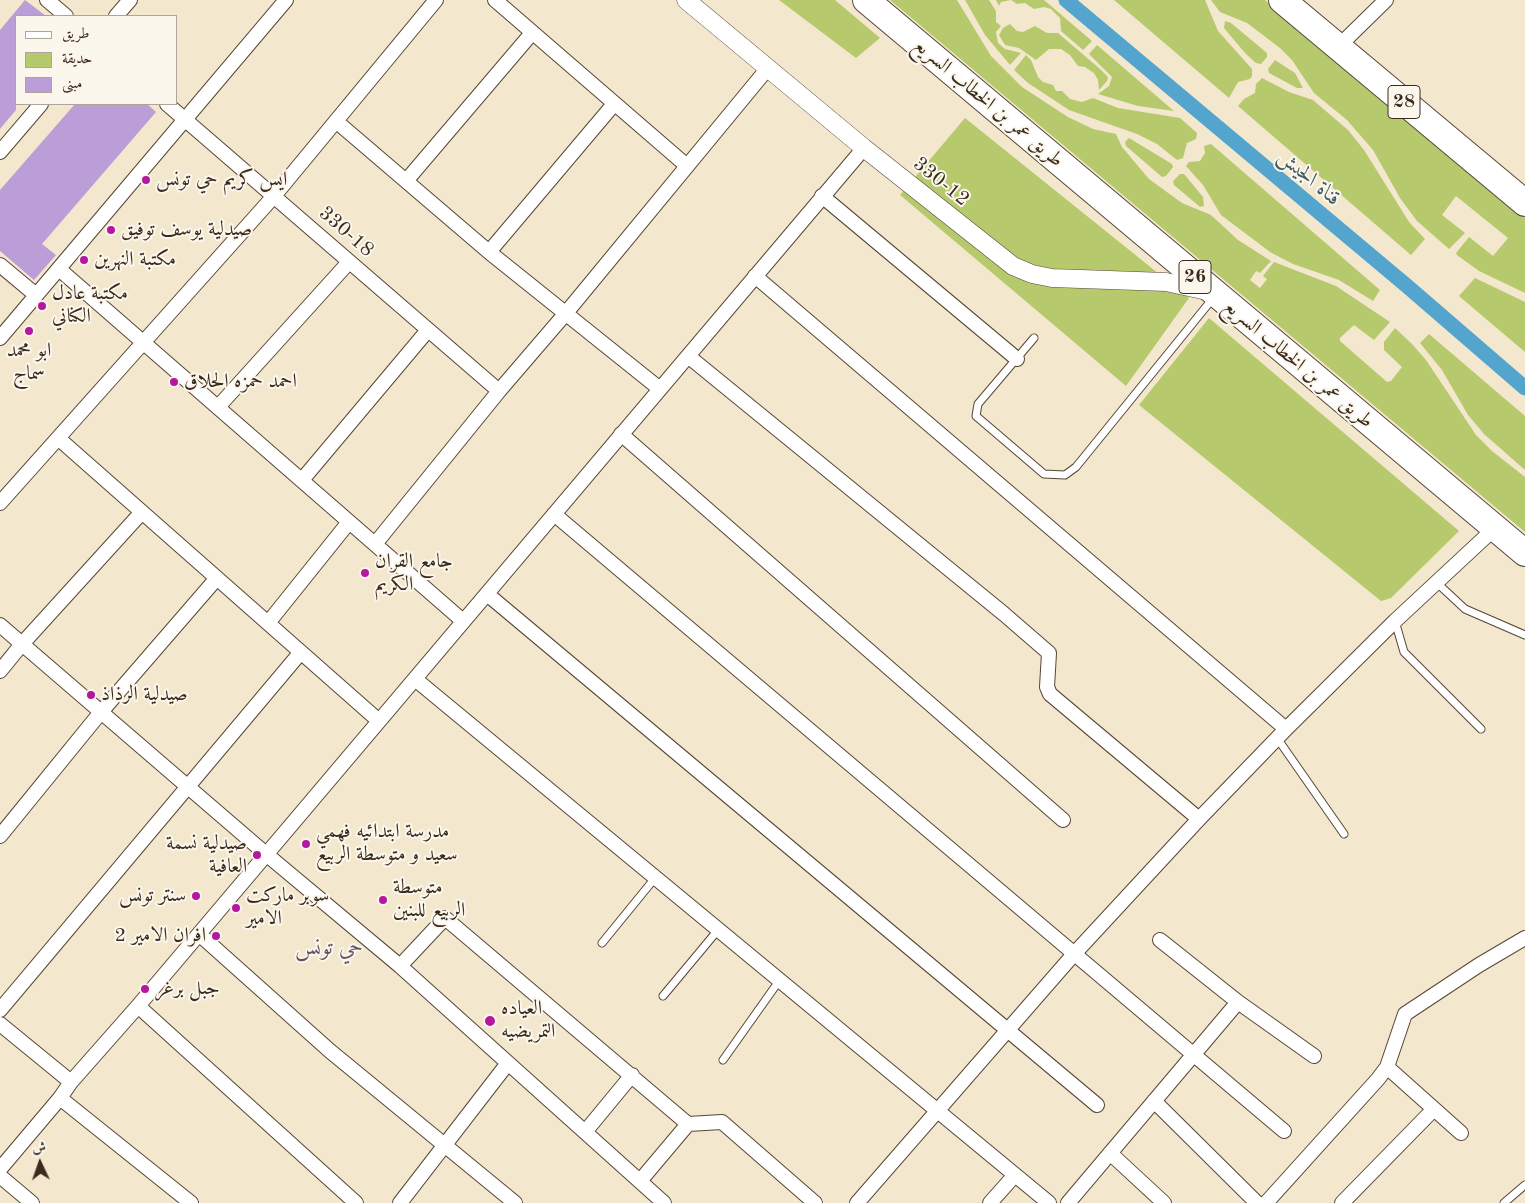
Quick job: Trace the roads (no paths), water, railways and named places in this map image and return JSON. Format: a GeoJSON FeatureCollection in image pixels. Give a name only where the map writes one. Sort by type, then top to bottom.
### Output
{"type":"FeatureCollection","features":[{"type":"Feature","properties":{"kind":"highway","name":"طريق عمر بن الخطاب السريع"},"geometry":{"type":"LineString","coordinates":[[866,0],[1525,553]]}},
{"type":"Feature","properties":{"kind":"highway","name":"28"},"geometry":{"type":"LineString","coordinates":[[1282,0],[1525,203]]}},
{"type":"Feature","properties":{"kind":"street"},"geometry":{"type":"LineString","coordinates":[[47,0],[65,15]]}},
{"type":"Feature","properties":{"kind":"street"},"geometry":{"type":"LineString","coordinates":[[117,15],[130,0]]}},
{"type":"Feature","properties":{"kind":"street"},"geometry":{"type":"LineString","coordinates":[[0,338],[286,0]]}},
{"type":"Feature","properties":{"kind":"street"},"geometry":{"type":"LineString","coordinates":[[0,503],[274,196],[436,0]]}},
{"type":"Feature","properties":{"kind":"street"},"geometry":{"type":"LineString","coordinates":[[495,0],[687,166]]}},
{"type":"Feature","properties":{"kind":"street","name":"330-12"},"geometry":{"type":"LineString","coordinates":[[686,0],[864,148],[1005,260],[1022,270],[1052,278],[1166,282],[1215,294]]}},
{"type":"Feature","properties":{"kind":"street"},"geometry":{"type":"LineString","coordinates":[[1338,47],[1386,0]]}},
{"type":"Feature","properties":{"kind":"street"},"geometry":{"type":"LineString","coordinates":[[406,181],[532,33]]}},
{"type":"Feature","properties":{"kind":"street"},"geometry":{"type":"LineString","coordinates":[[375,544],[499,391],[566,313],[768,68]]}},
{"type":"Feature","properties":{"kind":"street"},"geometry":{"type":"LineString","coordinates":[[489,252],[614,104]]}},
{"type":"Feature","properties":{"kind":"street"},"geometry":{"type":"LineString","coordinates":[[0,152],[40,105]]}},
{"type":"Feature","properties":{"kind":"street","name":"330-18"},"geometry":{"type":"LineString","coordinates":[[168,105],[499,391]]}},
{"type":"Feature","properties":{"kind":"street"},"geometry":{"type":"LineString","coordinates":[[337,122],[489,252],[660,389]]}},
{"type":"Feature","properties":{"kind":"street"},"geometry":{"type":"LineString","coordinates":[[0,1169],[60,1098],[71,1082],[138,1006],[864,148]]}},
{"type":"Feature","properties":{"kind":"street"},"geometry":{"type":"LineString","coordinates":[[822,196],[1017,359]]}},
{"type":"Feature","properties":{"kind":"street"},"geometry":{"type":"LineString","coordinates":[[218,407],[349,262]]}},
{"type":"Feature","properties":{"kind":"street"},"geometry":{"type":"LineString","coordinates":[[0,264],[36,295]]}},
{"type":"Feature","properties":{"kind":"street"},"geometry":{"type":"LineString","coordinates":[[59,269],[464,621]]}},
{"type":"Feature","properties":{"kind":"street"},"geometry":{"type":"LineString","coordinates":[[755,276],[1281,733]]}},
{"type":"Feature","properties":{"kind":"street"},"geometry":{"type":"LineString","coordinates":[[302,480],[428,330]]}},
{"type":"Feature","properties":{"kind":"street"},"geometry":{"type":"LineString","coordinates":[[688,356],[1004,614],[1049,653],[1047,687],[1050,694],[1199,819]]}},
{"type":"Feature","properties":{"kind":"street"},"geometry":{"type":"LineString","coordinates":[[621,434],[1063,820]]}},
{"type":"Feature","properties":{"kind":"street"},"geometry":{"type":"LineString","coordinates":[[58,438],[379,721]]}},
{"type":"Feature","properties":{"kind":"street"},"geometry":{"type":"LineString","coordinates":[[0,671],[22,644],[142,512]]}},
{"type":"Feature","properties":{"kind":"street"},"geometry":{"type":"LineString","coordinates":[[554,514],[1284,1132]]}},
{"type":"Feature","properties":{"kind":"street"},"geometry":{"type":"LineString","coordinates":[[268,623],[349,522]]}},
{"type":"Feature","properties":{"kind":"street"},"geometry":{"type":"LineString","coordinates":[[857,1203],[1074,954],[1199,819],[1281,733],[1395,621],[1495,528]]}},
{"type":"Feature","properties":{"kind":"street"},"geometry":{"type":"LineString","coordinates":[[0,836],[100,712],[217,578]]}},
{"type":"Feature","properties":{"kind":"street"},"geometry":{"type":"LineString","coordinates":[[487,594],[1098,1105]]}},
{"type":"Feature","properties":{"kind":"street"},"geometry":{"type":"LineString","coordinates":[[0,625],[266,854],[400,966],[664,1203]]}},
{"type":"Feature","properties":{"kind":"street"},"geometry":{"type":"LineString","coordinates":[[0,1010],[301,652]]}},
{"type":"Feature","properties":{"kind":"street"},"geometry":{"type":"LineString","coordinates":[[414,679],[1049,1203]]}},
{"type":"Feature","properties":{"kind":"street"},"geometry":{"type":"LineString","coordinates":[[400,966],[445,918],[688,1124],[722,1122],[815,1203]]}},
{"type":"Feature","properties":{"kind":"street"},"geometry":{"type":"LineString","coordinates":[[199,934],[330,1051],[515,1203]]}},
{"type":"Feature","properties":{"kind":"street"},"geometry":{"type":"LineString","coordinates":[[1266,1203],[1369,1091],[1386,1066],[1405,1014],[1479,965],[1525,938]]}},
{"type":"Feature","properties":{"kind":"street"},"geometry":{"type":"LineString","coordinates":[[1160,940],[1238,1002],[1314,1056]]}},
{"type":"Feature","properties":{"kind":"street"},"geometry":{"type":"LineString","coordinates":[[1068,1203],[1238,1002]]}},
{"type":"Feature","properties":{"kind":"street"},"geometry":{"type":"LineString","coordinates":[[138,1006],[356,1203]]}},
{"type":"Feature","properties":{"kind":"street"},"geometry":{"type":"LineString","coordinates":[[0,1024],[71,1082]]}},
{"type":"Feature","properties":{"kind":"street"},"geometry":{"type":"LineString","coordinates":[[400,1203],[508,1063]]}},
{"type":"Feature","properties":{"kind":"street"},"geometry":{"type":"LineString","coordinates":[[1386,1066],[1461,1133]]}},
{"type":"Feature","properties":{"kind":"street"},"geometry":{"type":"LineString","coordinates":[[585,1132],[632,1075]]}},
{"type":"Feature","properties":{"kind":"street"},"geometry":{"type":"LineString","coordinates":[[60,1098],[191,1203]]}},
{"type":"Feature","properties":{"kind":"street"},"geometry":{"type":"LineString","coordinates":[[1154,1101],[1258,1203]]}},
{"type":"Feature","properties":{"kind":"street"},"geometry":{"type":"LineString","coordinates":[[1342,1203],[1434,1109]]}},
{"type":"Feature","properties":{"kind":"street"},"geometry":{"type":"LineString","coordinates":[[640,1181],[688,1124]]}},
{"type":"Feature","properties":{"kind":"street"},"geometry":{"type":"LineString","coordinates":[[1110,1153],[1164,1203]]}},
{"type":"Feature","properties":{"kind":"street"},"geometry":{"type":"LineString","coordinates":[[0,1176],[32,1203]]}},
{"type":"Feature","properties":{"kind":"street"},"geometry":{"type":"LineString","coordinates":[[990,1203],[1014,1176]]}},
{"type":"Feature","properties":{"kind":"lane"},"geometry":{"type":"LineString","coordinates":[[1034,338],[978,404],[976,416],[1044,474],[1065,475],[1076,467],[1215,294]]}},
{"type":"Feature","properties":{"kind":"lane"},"geometry":{"type":"LineString","coordinates":[[1436,582],[1465,610],[1525,635]]}},
{"type":"Feature","properties":{"kind":"lane"},"geometry":{"type":"LineString","coordinates":[[1395,621],[1404,652],[1481,728]]}},
{"type":"Feature","properties":{"kind":"lane"},"geometry":{"type":"LineString","coordinates":[[1281,733],[1344,834]]}},
{"type":"Feature","properties":{"kind":"lane"},"geometry":{"type":"LineString","coordinates":[[602,943],[655,878]]}},
{"type":"Feature","properties":{"kind":"lane"},"geometry":{"type":"LineString","coordinates":[[663,996],[718,930]]}},
{"type":"Feature","properties":{"kind":"lane"},"geometry":{"type":"LineString","coordinates":[[723,1060],[780,981]]}},
{"type":"Feature","properties":{"kind":"lane"},"geometry":{"type":"LineString","coordinates":[[1504,1203],[1525,1185]]}},
{"type":"Feature","properties":{"kind":"waterway","name":"قناة الجيش"},"geometry":{"type":"LineString","coordinates":[[1066,0],[1407,286],[1525,388]]}},
{"type":"Feature","properties":{"kind":"place","name":"ايس كريم حي تونس"},"geometry":{"type":"Point","coordinates":[146,180]}},
{"type":"Feature","properties":{"kind":"place","name":"صيدلية يوسف توفيق"},"geometry":{"type":"Point","coordinates":[111,230]}},
{"type":"Feature","properties":{"kind":"place","name":"مكتبة النهرين"},"geometry":{"type":"Point","coordinates":[84,260]}},
{"type":"Feature","properties":{"kind":"place","name":"مكتبة عادل الكناني"},"geometry":{"type":"Point","coordinates":[42,306]}},
{"type":"Feature","properties":{"kind":"place","name":"ابو محمد سماج"},"geometry":{"type":"Point","coordinates":[29,331]}},
{"type":"Feature","properties":{"kind":"place","name":"احمد حمزه الحلاق"},"geometry":{"type":"Point","coordinates":[174,382]}},
{"type":"Feature","properties":{"kind":"place","name":"جامع القران الكريم"},"geometry":{"type":"Point","coordinates":[365,573]}},
{"type":"Feature","properties":{"kind":"place","name":"صيدلية الرذاذ"},"geometry":{"type":"Point","coordinates":[91,695]}},
{"type":"Feature","properties":{"kind":"place","name":"مدرسة ابتدائيه فهمي سعيد و متوسطة الربيع"},"geometry":{"type":"Point","coordinates":[306,844]}},
{"type":"Feature","properties":{"kind":"place","name":"صيدلية نسمة العافية"},"geometry":{"type":"Point","coordinates":[257,855]}},
{"type":"Feature","properties":{"kind":"place","name":"سنتر تونس"},"geometry":{"type":"Point","coordinates":[196,896]}},
{"type":"Feature","properties":{"kind":"place","name":"متوسطة الربيع للبنين"},"geometry":{"type":"Point","coordinates":[383,900]}},
{"type":"Feature","properties":{"kind":"place","name":"سوبر ماركت الامير"},"geometry":{"type":"Point","coordinates":[236,908]}},
{"type":"Feature","properties":{"kind":"place","name":"افران الامير 2"},"geometry":{"type":"Point","coordinates":[216,936]}},
{"type":"Feature","properties":{"kind":"place","name":"جبل برغر"},"geometry":{"type":"Point","coordinates":[145,989]}},
{"type":"Feature","properties":{"kind":"place","name":"العياده التمريضيه"},"geometry":{"type":"Point","coordinates":[490,1021]}},
{"type":"Feature","properties":{"kind":"district","name":"حي تونس"},"geometry":{"type":"Point","coordinates":[329,948]}}]}
